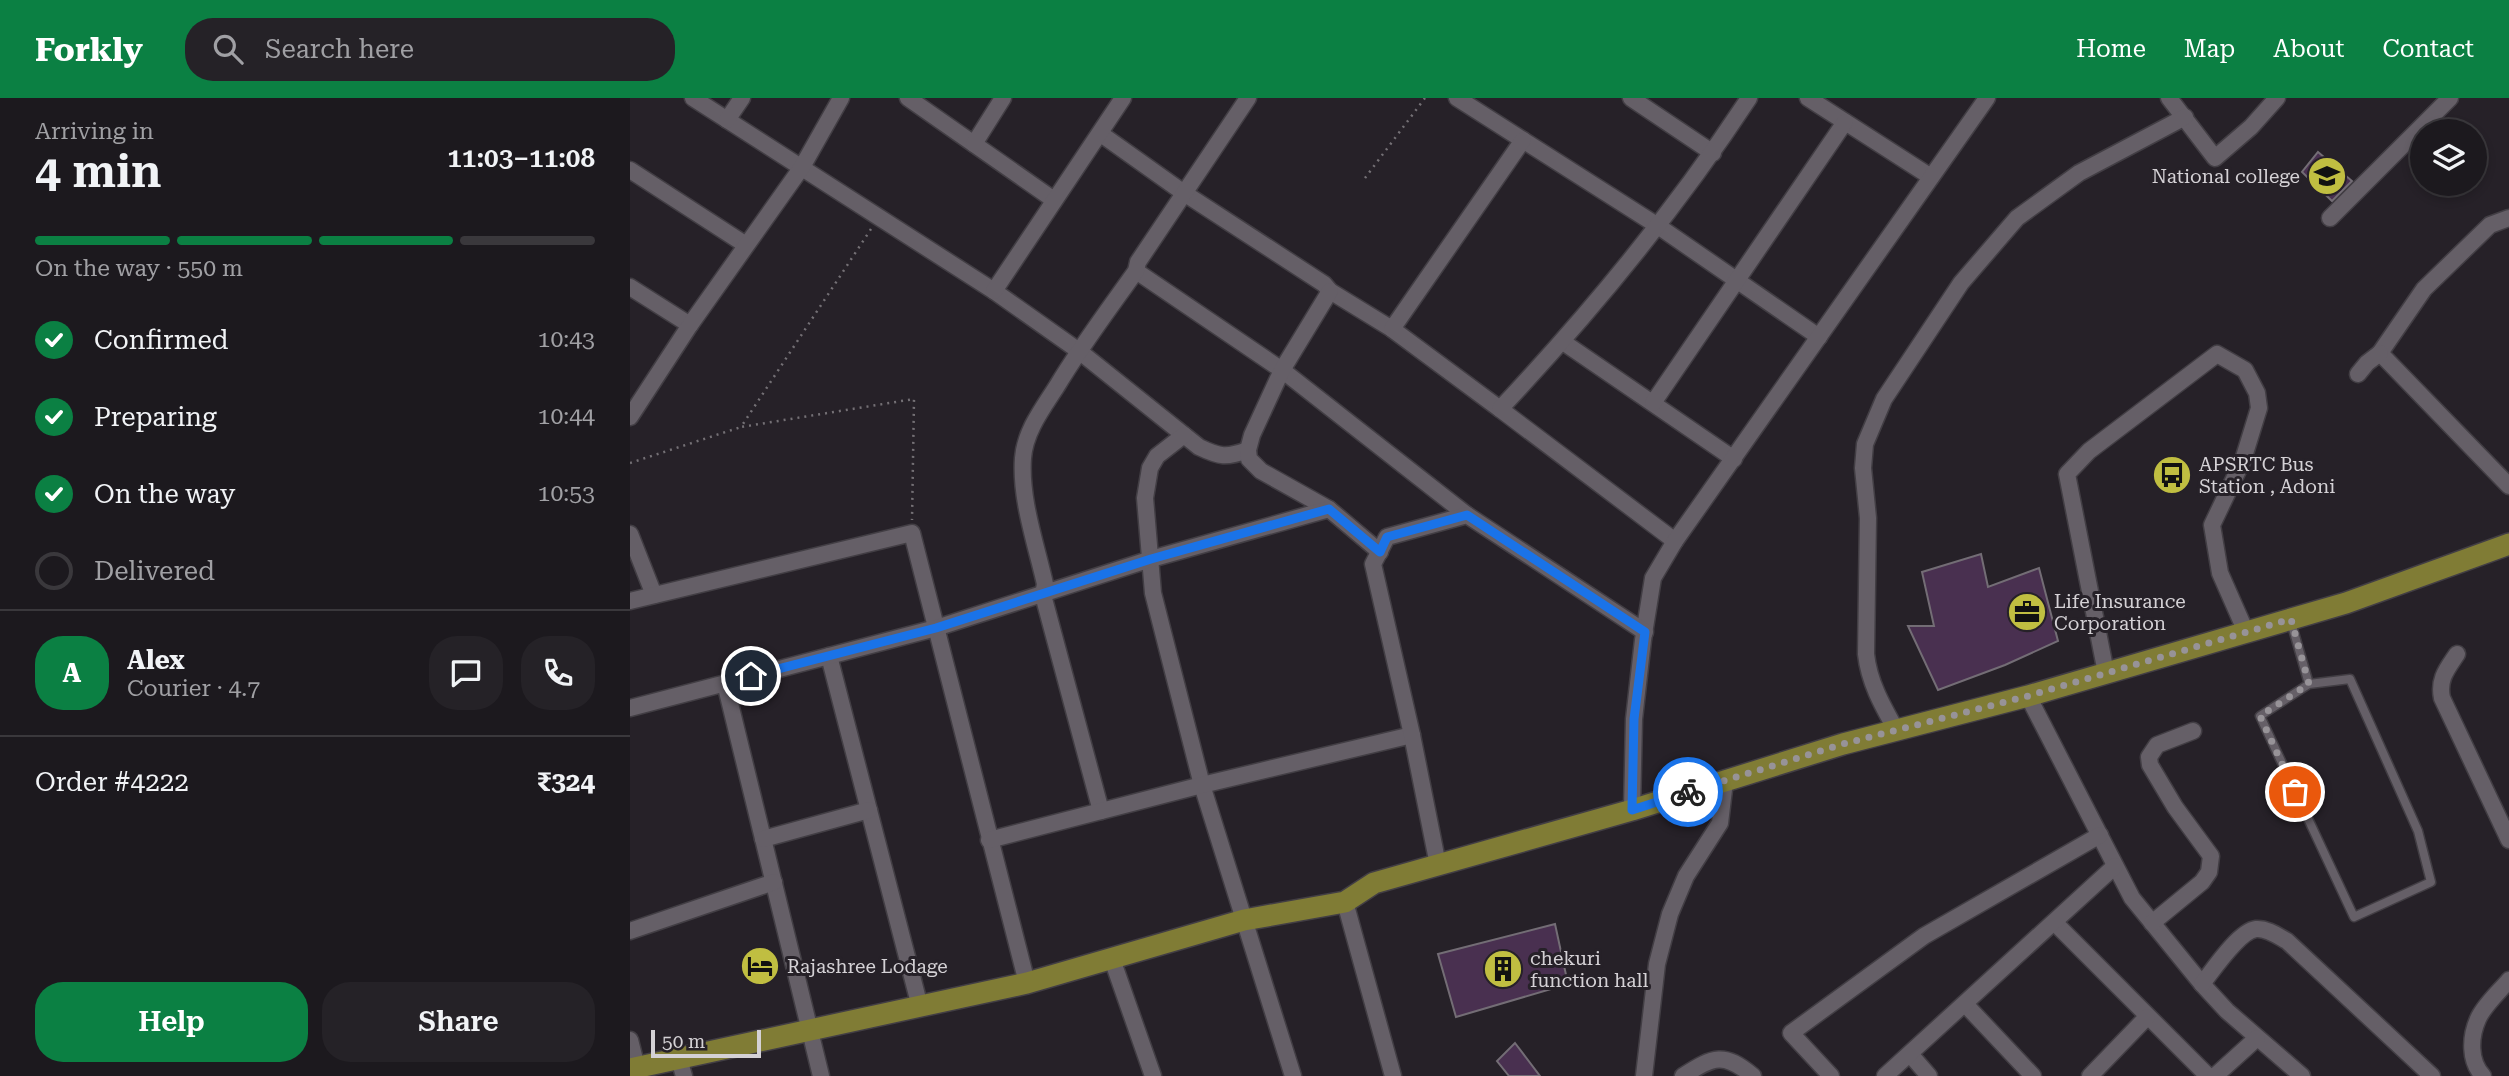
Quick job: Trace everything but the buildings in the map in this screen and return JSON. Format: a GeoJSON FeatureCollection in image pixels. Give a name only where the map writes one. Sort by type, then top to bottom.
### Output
{"type":"FeatureCollection","features":[{"type":"Feature","properties":{"kind":"main road"},"geometry":{"type":"LineString","coordinates":[[633,1068],[681,1068],[811,1032],[1027,983],[1244,920],[1345,902],[1374,883],[1632,810],[1896,730],[2028,696],[2346,603],[2509,544]]}},
{"type":"Feature","properties":{"kind":"street"},"geometry":{"type":"LineString","coordinates":[[693,98],[994,291],[1079,351],[1199,447],[1228,457],[1248,450]]}},
{"type":"Feature","properties":{"kind":"street"},"geometry":{"type":"LineString","coordinates":[[727,120],[742,98]]}},
{"type":"Feature","properties":{"kind":"street"},"geometry":{"type":"LineString","coordinates":[[630,417],[690,325],[802,167],[841,98]]}},
{"type":"Feature","properties":{"kind":"street"},"geometry":{"type":"LineString","coordinates":[[908,98],[1054,200]]}},
{"type":"Feature","properties":{"kind":"street"},"geometry":{"type":"LineString","coordinates":[[974,144],[1003,98]]}},
{"type":"Feature","properties":{"kind":"street"},"geometry":{"type":"LineString","coordinates":[[994,291],[1124,98]]}},
{"type":"Feature","properties":{"kind":"street"},"geometry":{"type":"LineString","coordinates":[[1101,811],[1043,595],[1045,584],[1024,488],[1023,457],[1027,438],[1036,418],[1079,351],[1136,271],[1138,262],[1248,98]]}},
{"type":"Feature","properties":{"kind":"street"},"geometry":{"type":"LineString","coordinates":[[1457,98],[1658,226],[1819,337]]}},
{"type":"Feature","properties":{"kind":"street"},"geometry":{"type":"LineString","coordinates":[[1631,98],[1713,153]]}},
{"type":"Feature","properties":{"kind":"street"},"geometry":{"type":"LineString","coordinates":[[1500,409],[1563,342],[1658,226],[1713,153],[1749,98]]}},
{"type":"Feature","properties":{"kind":"street"},"geometry":{"type":"LineString","coordinates":[[1808,98],[1931,177]]}},
{"type":"Feature","properties":{"kind":"street"},"geometry":{"type":"LineString","coordinates":[[2169,98],[2215,158],[2251,127],[2277,98]]}},
{"type":"Feature","properties":{"kind":"street"},"geometry":{"type":"LineString","coordinates":[[2330,218],[2451,98]]}},
{"type":"Feature","properties":{"kind":"street"},"geometry":{"type":"LineString","coordinates":[[1632,810],[1634,719],[1653,578],[1675,541],[1985,99]]}},
{"type":"Feature","properties":{"kind":"street"},"geometry":{"type":"LineString","coordinates":[[1896,730],[1867,670],[1866,653],[1868,518],[1863,468],[1865,444],[1885,399],[1961,283],[2017,218],[2079,173],[2185,117]]}},
{"type":"Feature","properties":{"kind":"street"},"geometry":{"type":"LineString","coordinates":[[1653,403],[1845,122]]}},
{"type":"Feature","properties":{"kind":"street"},"geometry":{"type":"LineString","coordinates":[[1101,134],[1184,193],[1324,284],[1330,291],[1392,328],[1675,541]]}},
{"type":"Feature","properties":{"kind":"street"},"geometry":{"type":"LineString","coordinates":[[1392,328],[1522,140]]}},
{"type":"Feature","properties":{"kind":"street"},"geometry":{"type":"LineString","coordinates":[[630,170],[746,245]]}},
{"type":"Feature","properties":{"kind":"street"},"geometry":{"type":"LineString","coordinates":[[2358,374],[2381,352],[2424,289],[2490,225],[2509,218]]}},
{"type":"Feature","properties":{"kind":"street"},"geometry":{"type":"LineString","coordinates":[[1136,271],[1282,370],[1467,515],[1645,632]]}},
{"type":"Feature","properties":{"kind":"street"},"geometry":{"type":"LineString","coordinates":[[630,287],[690,325]]}},
{"type":"Feature","properties":{"kind":"street"},"geometry":{"type":"LineString","coordinates":[[1330,291],[1282,370],[1252,435],[1248,450],[1249,459],[1261,471],[1329,509],[1380,552]]}},
{"type":"Feature","properties":{"kind":"street"},"geometry":{"type":"LineString","coordinates":[[1563,342],[1734,458]]}},
{"type":"Feature","properties":{"kind":"street"},"geometry":{"type":"LineString","coordinates":[[2381,352],[2509,486]]}},
{"type":"Feature","properties":{"kind":"street"},"geometry":{"type":"LineString","coordinates":[[2106,673],[2067,474],[2089,451],[2217,354],[2245,370],[2258,393],[2259,408],[2243,460],[2212,525],[2220,572],[2246,632]]}},
{"type":"Feature","properties":{"kind":"street"},"geometry":{"type":"LineString","coordinates":[[1184,435],[1157,456],[1150,468],[1145,498],[1153,593],[1202,785],[1293,1076]]}},
{"type":"Feature","properties":{"kind":"street"},"geometry":{"type":"LineString","coordinates":[[630,708],[936,628],[1151,559],[1329,509]]}},
{"type":"Feature","properties":{"kind":"street"},"geometry":{"type":"LineString","coordinates":[[1438,865],[1373,564],[1387,537],[1467,515]]}},
{"type":"Feature","properties":{"kind":"street"},"geometry":{"type":"LineString","coordinates":[[630,601],[912,533],[1027,983]]}},
{"type":"Feature","properties":{"kind":"street"},"geometry":{"type":"LineString","coordinates":[[630,534],[654,595]]}},
{"type":"Feature","properties":{"kind":"street"},"geometry":{"type":"LineString","coordinates":[[2457,654],[2443,676],[2440,687],[2442,698],[2509,840]]}},
{"type":"Feature","properties":{"kind":"street"},"geometry":{"type":"LineString","coordinates":[[829,656],[920,1007]]}},
{"type":"Feature","properties":{"kind":"street"},"geometry":{"type":"LineString","coordinates":[[725,683],[821,1076]]}},
{"type":"Feature","properties":{"kind":"street"},"geometry":{"type":"LineString","coordinates":[[2028,696],[2132,898],[2227,1011],[2302,1076]]}},
{"type":"Feature","properties":{"kind":"street"},"geometry":{"type":"LineString","coordinates":[[2152,923],[2203,882],[2211,863],[2211,856],[2175,807],[2148,757],[2157,746],[2193,731]]}},
{"type":"Feature","properties":{"kind":"street"},"geometry":{"type":"LineString","coordinates":[[989,840],[1412,735]]}},
{"type":"Feature","properties":{"kind":"street"},"geometry":{"type":"LineString","coordinates":[[1644,1076],[1657,964],[1671,914],[1686,876],[1720,822],[1725,781]]}},
{"type":"Feature","properties":{"kind":"street"},"geometry":{"type":"LineString","coordinates":[[763,839],[869,810]]}},
{"type":"Feature","properties":{"kind":"street"},"geometry":{"type":"LineString","coordinates":[[1830,1076],[1791,1033],[1924,936],[2100,835]]}},
{"type":"Feature","properties":{"kind":"street"},"geometry":{"type":"LineString","coordinates":[[1885,1076],[2115,866]]}},
{"type":"Feature","properties":{"kind":"street"},"geometry":{"type":"LineString","coordinates":[[630,931],[774,882]]}},
{"type":"Feature","properties":{"kind":"street"},"geometry":{"type":"LineString","coordinates":[[1345,902],[1392,1076]]}},
{"type":"Feature","properties":{"kind":"street"},"geometry":{"type":"LineString","coordinates":[[2055,923],[2207,1076]]}},
{"type":"Feature","properties":{"kind":"street"},"geometry":{"type":"LineString","coordinates":[[2202,984],[2243,934],[2255,929],[2269,930],[2287,941],[2432,1076]]}},
{"type":"Feature","properties":{"kind":"street"},"geometry":{"type":"LineString","coordinates":[[1112,958],[1153,1076]]}},
{"type":"Feature","properties":{"kind":"street"},"geometry":{"type":"LineString","coordinates":[[2483,1076],[2477,1070],[2473,1056],[2473,1037],[2479,1017],[2509,980]]}},
{"type":"Feature","properties":{"kind":"street"},"geometry":{"type":"LineString","coordinates":[[1965,1004],[2033,1076]]}},
{"type":"Feature","properties":{"kind":"street"},"geometry":{"type":"LineString","coordinates":[[2090,1076],[2147,1017]]}},
{"type":"Feature","properties":{"kind":"street"},"geometry":{"type":"LineString","coordinates":[[2215,1076],[2257,1038]]}},
{"type":"Feature","properties":{"kind":"street"},"geometry":{"type":"LineString","coordinates":[[630,1040],[633,1068]]}},
{"type":"Feature","properties":{"kind":"street"},"geometry":{"type":"LineString","coordinates":[[1910,1054],[1929,1076]]}},
{"type":"Feature","properties":{"kind":"street"},"geometry":{"type":"LineString","coordinates":[[1683,1076],[1703,1064],[1723,1058],[1736,1062],[1753,1076]]}},
{"type":"Feature","properties":{"kind":"lane"},"geometry":{"type":"LineString","coordinates":[[2291,619],[2309,684]]}},
{"type":"Feature","properties":{"kind":"lane"},"geometry":{"type":"LineString","coordinates":[[2350,679],[2418,831],[2431,882],[2354,918],[2260,716],[2309,684],[2350,679]]}},
{"type":"Feature","properties":{"kind":"path"},"geometry":{"type":"LineString","coordinates":[[1364,178],[1425,98]]}},
{"type":"Feature","properties":{"kind":"path"},"geometry":{"type":"LineString","coordinates":[[741,426],[871,229]]}},
{"type":"Feature","properties":{"kind":"path"},"geometry":{"type":"LineString","coordinates":[[630,463],[741,426],[914,399],[912,533]]}},
{"type":"Feature","properties":{"kind":"way so far"},"geometry":{"type":"LineString","coordinates":[[1688,792],[1843,744],[2028,696],[2291,619],[2309,684],[2260,716],[2295,792]]}},
{"type":"Feature","properties":{"kind":"place","name":"National college"},"geometry":{"type":"Point","coordinates":[2327,176]}},
{"type":"Feature","properties":{"kind":"place","name":"APSRTC Bus Station , Adoni"},"geometry":{"type":"Point","coordinates":[2172,475]}},
{"type":"Feature","properties":{"kind":"place","name":"Life Insurance Corporation"},"geometry":{"type":"Point","coordinates":[2027,612]}},
{"type":"Feature","properties":{"kind":"place","name":"Rajashree Lodage"},"geometry":{"type":"Point","coordinates":[760,966]}},
{"type":"Feature","properties":{"kind":"place","name":"chekuri function hall"},"geometry":{"type":"Point","coordinates":[1503,969]}},
{"type":"Feature","properties":{"kind":"route"},"geometry":{"type":"LineString","coordinates":[[751,676],[936,628],[1151,559],[1329,509],[1380,552],[1387,537],[1467,515],[1645,632],[1634,719],[1632,810],[1688,792]]}}]}
